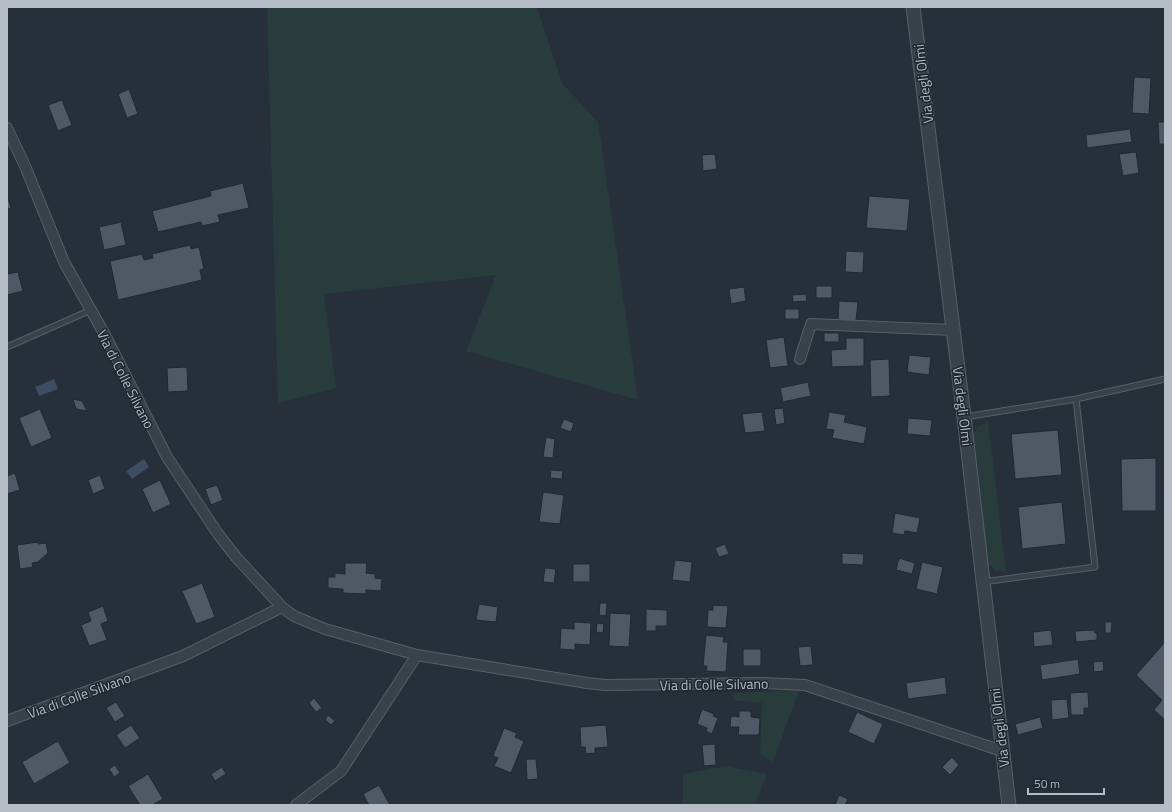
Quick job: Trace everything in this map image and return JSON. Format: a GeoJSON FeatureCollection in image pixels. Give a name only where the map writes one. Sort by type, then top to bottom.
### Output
{"type":"FeatureCollection","features":[{"type":"Feature","properties":{"kind":"street","name":"Via degli Olmi"},"geometry":{"type":"LineString","coordinates":[[913,7],[964,417],[1009,805]]}},
{"type":"Feature","properties":{"kind":"street","name":"Via di Colle Silvano"},"geometry":{"type":"LineString","coordinates":[[7,128],[26,170],[59,253],[91,310],[148,422],[179,477],[236,557],[282,607],[294,616],[325,629],[417,655],[606,685],[763,683],[806,685],[1002,751]]}},
{"type":"Feature","properties":{"kind":"street"},"geometry":{"type":"LineString","coordinates":[[800,359],[811,324],[953,330]]}},
{"type":"Feature","properties":{"kind":"street","name":"Via di Colle Silvano"},"geometry":{"type":"LineString","coordinates":[[7,721],[183,656],[282,607]]}},
{"type":"Feature","properties":{"kind":"street"},"geometry":{"type":"LineString","coordinates":[[296,805],[341,772],[417,655]]}},
{"type":"Feature","properties":{"kind":"lane"},"geometry":{"type":"LineString","coordinates":[[7,347],[91,310]]}},
{"type":"Feature","properties":{"kind":"lane"},"geometry":{"type":"LineString","coordinates":[[964,417],[1076,400],[1165,379]]}},
{"type":"Feature","properties":{"kind":"lane"},"geometry":{"type":"LineString","coordinates":[[983,582],[1094,567],[1076,400]]}},
{"type":"Feature","properties":{"kind":"green space"},"geometry":{"type":"Polygon","coordinates":[[[267,7],[537,7],[562,83],[598,122],[638,400],[466,351],[496,275],[324,294],[336,388],[278,403],[267,7]]]}},
{"type":"Feature","properties":{"kind":"green space"},"geometry":{"type":"Polygon","coordinates":[[[988,421],[1006,572],[996,571],[987,563],[972,435],[978,427],[988,421]]]}},
{"type":"Feature","properties":{"kind":"green space"},"geometry":{"type":"Polygon","coordinates":[[[799,690],[773,762],[760,754],[762,703],[733,700],[733,693],[799,690]]]}},
{"type":"Feature","properties":{"kind":"green space"},"geometry":{"type":"Polygon","coordinates":[[[725,766],[767,774],[755,805],[683,805],[683,774],[725,766]]]}},
{"type":"Feature","properties":{"kind":"water"},"geometry":{"type":"Polygon","coordinates":[[[54,379],[58,389],[39,396],[35,387],[54,379]]]}},
{"type":"Feature","properties":{"kind":"water"},"geometry":{"type":"Polygon","coordinates":[[[144,459],[149,467],[132,479],[126,471],[144,459]]]}},
{"type":"Feature","properties":{"kind":"building"},"geometry":{"type":"Polygon","coordinates":[[[1134,77],[1151,78],[1149,114],[1132,113],[1134,77]]]}},
{"type":"Feature","properties":{"kind":"building"},"geometry":{"type":"Polygon","coordinates":[[[129,89],[138,114],[127,118],[118,94],[129,89]]]}},
{"type":"Feature","properties":{"kind":"building"},"geometry":{"type":"Polygon","coordinates":[[[62,100],[72,125],[58,131],[48,105],[62,100]]]}},
{"type":"Feature","properties":{"kind":"building"},"geometry":{"type":"Polygon","coordinates":[[[1158,122],[1165,122],[1165,144],[1159,144],[1158,122]]]}},
{"type":"Feature","properties":{"kind":"building"},"geometry":{"type":"Polygon","coordinates":[[[1130,129],[1132,142],[1087,148],[1086,135],[1130,129]]]}},
{"type":"Feature","properties":{"kind":"building"},"geometry":{"type":"Polygon","coordinates":[[[1136,152],[1139,173],[1123,176],[1119,154],[1136,152]]]}},
{"type":"Feature","properties":{"kind":"building"},"geometry":{"type":"Polygon","coordinates":[[[715,154],[717,169],[703,171],[702,155],[715,154]]]}},
{"type":"Feature","properties":{"kind":"building"},"geometry":{"type":"Polygon","coordinates":[[[243,183],[249,208],[218,215],[220,222],[202,226],[201,222],[158,232],[152,211],[211,196],[210,191],[243,183]]]}},
{"type":"Feature","properties":{"kind":"building"},"geometry":{"type":"Polygon","coordinates":[[[7,194],[11,208],[7,209],[7,194]]]}},
{"type":"Feature","properties":{"kind":"building"},"geometry":{"type":"Polygon","coordinates":[[[869,196],[910,199],[907,231],[866,228],[869,196]]]}},
{"type":"Feature","properties":{"kind":"building"},"geometry":{"type":"Polygon","coordinates":[[[121,222],[126,245],[104,250],[99,227],[121,222]]]}},
{"type":"Feature","properties":{"kind":"building"},"geometry":{"type":"Polygon","coordinates":[[[190,245],[191,249],[199,247],[204,269],[200,270],[202,280],[118,300],[110,261],[142,254],[144,260],[153,258],[152,254],[190,245]]]}},
{"type":"Feature","properties":{"kind":"building"},"geometry":{"type":"Polygon","coordinates":[[[846,251],[864,252],[863,273],[845,272],[846,251]]]}},
{"type":"Feature","properties":{"kind":"building"},"geometry":{"type":"Polygon","coordinates":[[[18,272],[23,291],[7,295],[7,274],[18,272]]]}},
{"type":"Feature","properties":{"kind":"building"},"geometry":{"type":"Polygon","coordinates":[[[816,286],[832,286],[832,298],[816,298],[816,286]]]}},
{"type":"Feature","properties":{"kind":"building"},"geometry":{"type":"Polygon","coordinates":[[[744,287],[746,301],[731,304],[729,289],[744,287]]]}},
{"type":"Feature","properties":{"kind":"building"},"geometry":{"type":"Polygon","coordinates":[[[806,294],[807,301],[793,302],[792,295],[806,294]]]}},
{"type":"Feature","properties":{"kind":"building"},"geometry":{"type":"Polygon","coordinates":[[[839,301],[858,302],[856,321],[838,320],[839,301]]]}},
{"type":"Feature","properties":{"kind":"building"},"geometry":{"type":"Polygon","coordinates":[[[785,309],[799,309],[799,319],[785,319],[785,309]]]}},
{"type":"Feature","properties":{"kind":"building"},"geometry":{"type":"Polygon","coordinates":[[[824,333],[839,333],[839,342],[824,342],[824,333]]]}},
{"type":"Feature","properties":{"kind":"building"},"geometry":{"type":"Polygon","coordinates":[[[784,337],[788,366],[770,368],[766,340],[784,337]]]}},
{"type":"Feature","properties":{"kind":"building"},"geometry":{"type":"Polygon","coordinates":[[[846,338],[864,338],[864,366],[832,367],[831,350],[846,349],[846,338]]]}},
{"type":"Feature","properties":{"kind":"building"},"geometry":{"type":"Polygon","coordinates":[[[909,355],[931,357],[929,375],[907,372],[909,355]]]}},
{"type":"Feature","properties":{"kind":"building"},"geometry":{"type":"Polygon","coordinates":[[[889,359],[890,396],[871,397],[870,360],[889,359]]]}},
{"type":"Feature","properties":{"kind":"building"},"geometry":{"type":"Polygon","coordinates":[[[187,367],[188,391],[168,392],[167,368],[187,367]]]}},
{"type":"Feature","properties":{"kind":"building"},"geometry":{"type":"Polygon","coordinates":[[[808,382],[811,396],[783,402],[780,388],[808,382]]]}},
{"type":"Feature","properties":{"kind":"building"},"geometry":{"type":"Polygon","coordinates":[[[73,399],[82,401],[87,411],[76,409],[73,399]]]}},
{"type":"Feature","properties":{"kind":"building"},"geometry":{"type":"Polygon","coordinates":[[[783,408],[785,423],[776,425],[774,409],[783,408]]]}},
{"type":"Feature","properties":{"kind":"building"},"geometry":{"type":"Polygon","coordinates":[[[40,409],[52,438],[31,447],[19,418],[40,409]]]}},
{"type":"Feature","properties":{"kind":"building"},"geometry":{"type":"Polygon","coordinates":[[[762,412],[765,431],[745,433],[742,414],[762,412]]]}},
{"type":"Feature","properties":{"kind":"building"},"geometry":{"type":"Polygon","coordinates":[[[829,412],[846,415],[844,422],[867,427],[864,444],[832,438],[834,430],[826,429],[829,412]]]}},
{"type":"Feature","properties":{"kind":"building"},"geometry":{"type":"Polygon","coordinates":[[[908,418],[932,420],[930,436],[907,434],[908,418]]]}},
{"type":"Feature","properties":{"kind":"building"},"geometry":{"type":"Polygon","coordinates":[[[564,419],[574,423],[571,432],[560,428],[564,419]]]}},
{"type":"Feature","properties":{"kind":"building"},"geometry":{"type":"Polygon","coordinates":[[[1058,430],[1062,475],[1015,479],[1011,434],[1058,430]]]}},
{"type":"Feature","properties":{"kind":"building"},"geometry":{"type":"Polygon","coordinates":[[[546,437],[555,439],[553,458],[543,457],[546,437]]]}},
{"type":"Feature","properties":{"kind":"building"},"geometry":{"type":"Polygon","coordinates":[[[1156,458],[1156,511],[1122,511],[1121,459],[1156,458]]]}},
{"type":"Feature","properties":{"kind":"building"},"geometry":{"type":"Polygon","coordinates":[[[551,470],[563,471],[562,479],[550,478],[551,470]]]}},
{"type":"Feature","properties":{"kind":"building"},"geometry":{"type":"Polygon","coordinates":[[[15,473],[20,490],[7,494],[7,476],[15,473]]]}},
{"type":"Feature","properties":{"kind":"building"},"geometry":{"type":"Polygon","coordinates":[[[100,475],[105,489],[93,494],[88,480],[100,475]]]}},
{"type":"Feature","properties":{"kind":"building"},"geometry":{"type":"Polygon","coordinates":[[[160,480],[171,504],[153,513],[142,489],[160,480]]]}},
{"type":"Feature","properties":{"kind":"building"},"geometry":{"type":"Polygon","coordinates":[[[217,485],[223,500],[211,505],[205,489],[217,485]]]}},
{"type":"Feature","properties":{"kind":"building"},"geometry":{"type":"Polygon","coordinates":[[[543,492],[564,495],[560,524],[539,522],[543,492]]]}},
{"type":"Feature","properties":{"kind":"building"},"geometry":{"type":"Polygon","coordinates":[[[1062,502],[1066,544],[1022,549],[1018,507],[1062,502]]]}},
{"type":"Feature","properties":{"kind":"building"},"geometry":{"type":"Polygon","coordinates":[[[895,513],[920,518],[917,533],[905,531],[904,535],[892,533],[895,513]]]}},
{"type":"Feature","properties":{"kind":"building"},"geometry":{"type":"Polygon","coordinates":[[[38,542],[38,544],[46,543],[48,553],[38,562],[32,563],[33,567],[20,569],[17,545],[38,542]]]}},
{"type":"Feature","properties":{"kind":"building"},"geometry":{"type":"Polygon","coordinates":[[[725,544],[729,554],[719,557],[715,548],[725,544]]]}},
{"type":"Feature","properties":{"kind":"building"},"geometry":{"type":"Polygon","coordinates":[[[842,553],[864,554],[863,565],[842,564],[842,553]]]}},
{"type":"Feature","properties":{"kind":"building"},"geometry":{"type":"Polygon","coordinates":[[[899,558],[915,563],[912,574],[896,570],[899,558]]]}},
{"type":"Feature","properties":{"kind":"building"},"geometry":{"type":"Polygon","coordinates":[[[675,560],[692,562],[690,582],[672,580],[675,560]]]}},
{"type":"Feature","properties":{"kind":"building"},"geometry":{"type":"Polygon","coordinates":[[[922,562],[943,567],[937,594],[916,589],[922,562]]]}},
{"type":"Feature","properties":{"kind":"building"},"geometry":{"type":"Polygon","coordinates":[[[345,563],[367,563],[366,573],[375,574],[375,578],[382,579],[381,591],[366,590],[366,594],[343,593],[343,589],[328,588],[328,577],[335,577],[335,573],[345,574],[345,563]]]}},
{"type":"Feature","properties":{"kind":"building"},"geometry":{"type":"Polygon","coordinates":[[[573,564],[590,564],[590,582],[573,582],[573,564]]]}},
{"type":"Feature","properties":{"kind":"building"},"geometry":{"type":"Polygon","coordinates":[[[545,568],[556,569],[554,583],[543,582],[545,568]]]}},
{"type":"Feature","properties":{"kind":"building"},"geometry":{"type":"Polygon","coordinates":[[[202,583],[215,617],[196,624],[182,591],[202,583]]]}},
{"type":"Feature","properties":{"kind":"building"},"geometry":{"type":"Polygon","coordinates":[[[600,603],[607,603],[606,616],[599,615],[600,603]]]}},
{"type":"Feature","properties":{"kind":"building"},"geometry":{"type":"Polygon","coordinates":[[[479,604],[498,607],[496,622],[476,620],[479,604]]]}},
{"type":"Feature","properties":{"kind":"building"},"geometry":{"type":"Polygon","coordinates":[[[713,605],[728,606],[726,628],[707,627],[708,610],[713,610],[713,605]]]}},
{"type":"Feature","properties":{"kind":"building"},"geometry":{"type":"Polygon","coordinates":[[[103,606],[108,621],[101,624],[107,640],[89,646],[81,625],[91,621],[88,612],[103,606]]]}},
{"type":"Feature","properties":{"kind":"building"},"geometry":{"type":"Polygon","coordinates":[[[646,609],[667,610],[667,626],[656,626],[656,631],[646,631],[646,609]]]}},
{"type":"Feature","properties":{"kind":"building"},"geometry":{"type":"Polygon","coordinates":[[[610,613],[631,614],[629,647],[609,646],[610,613]]]}},
{"type":"Feature","properties":{"kind":"building"},"geometry":{"type":"Polygon","coordinates":[[[574,622],[591,623],[590,645],[575,644],[575,650],[560,649],[561,628],[574,629],[574,622]]]}},
{"type":"Feature","properties":{"kind":"building"},"geometry":{"type":"Polygon","coordinates":[[[1105,622],[1112,622],[1111,633],[1105,633],[1105,622]]]}},
{"type":"Feature","properties":{"kind":"building"},"geometry":{"type":"Polygon","coordinates":[[[597,623],[604,624],[603,633],[596,632],[597,623]]]}},
{"type":"Feature","properties":{"kind":"building"},"geometry":{"type":"Polygon","coordinates":[[[1051,630],[1053,645],[1034,647],[1033,632],[1051,630]]]}},
{"type":"Feature","properties":{"kind":"building"},"geometry":{"type":"Polygon","coordinates":[[[1094,630],[1095,633],[1097,633],[1097,640],[1076,642],[1075,631],[1094,630]]]}},
{"type":"Feature","properties":{"kind":"building"},"geometry":{"type":"Polygon","coordinates":[[[706,635],[724,637],[723,642],[728,642],[726,672],[706,671],[707,666],[703,666],[706,635]]]}},
{"type":"Feature","properties":{"kind":"building"},"geometry":{"type":"Polygon","coordinates":[[[1165,642],[1165,720],[1154,710],[1162,700],[1136,675],[1165,642]]]}},
{"type":"Feature","properties":{"kind":"building"},"geometry":{"type":"Polygon","coordinates":[[[811,646],[813,665],[800,666],[798,647],[811,646]]]}},
{"type":"Feature","properties":{"kind":"building"},"geometry":{"type":"Polygon","coordinates":[[[743,649],[761,649],[761,666],[743,666],[743,649]]]}},
{"type":"Feature","properties":{"kind":"building"},"geometry":{"type":"Polygon","coordinates":[[[1078,659],[1080,674],[1042,680],[1040,665],[1078,659]]]}},
{"type":"Feature","properties":{"kind":"building"},"geometry":{"type":"Polygon","coordinates":[[[1103,661],[1104,671],[1094,672],[1093,662],[1103,661]]]}},
{"type":"Feature","properties":{"kind":"building"},"geometry":{"type":"Polygon","coordinates":[[[945,677],[947,694],[908,699],[906,683],[945,677]]]}},
{"type":"Feature","properties":{"kind":"building"},"geometry":{"type":"Polygon","coordinates":[[[1088,692],[1089,708],[1084,708],[1084,715],[1071,715],[1070,693],[1088,692]]]}},
{"type":"Feature","properties":{"kind":"building"},"geometry":{"type":"Polygon","coordinates":[[[314,698],[322,708],[316,712],[309,703],[314,698]]]}},
{"type":"Feature","properties":{"kind":"building"},"geometry":{"type":"Polygon","coordinates":[[[1067,699],[1069,718],[1052,720],[1051,700],[1067,699]]]}},
{"type":"Feature","properties":{"kind":"building"},"geometry":{"type":"Polygon","coordinates":[[[116,702],[125,716],[115,722],[106,708],[116,702]]]}},
{"type":"Feature","properties":{"kind":"building"},"geometry":{"type":"Polygon","coordinates":[[[702,709],[714,714],[713,716],[718,718],[712,734],[706,731],[707,728],[697,724],[702,709]]]}},
{"type":"Feature","properties":{"kind":"building"},"geometry":{"type":"Polygon","coordinates":[[[739,711],[751,711],[751,717],[760,718],[759,735],[738,735],[739,727],[730,727],[731,716],[739,717],[739,711]]]}},
{"type":"Feature","properties":{"kind":"building"},"geometry":{"type":"Polygon","coordinates":[[[857,712],[883,724],[874,744],[848,732],[857,712]]]}},
{"type":"Feature","properties":{"kind":"building"},"geometry":{"type":"Polygon","coordinates":[[[328,715],[335,721],[331,725],[325,720],[328,715]]]}},
{"type":"Feature","properties":{"kind":"building"},"geometry":{"type":"Polygon","coordinates":[[[1040,717],[1043,728],[1018,735],[1015,724],[1040,717]]]}},
{"type":"Feature","properties":{"kind":"building"},"geometry":{"type":"Polygon","coordinates":[[[131,725],[140,738],[125,748],[116,735],[131,725]]]}},
{"type":"Feature","properties":{"kind":"building"},"geometry":{"type":"Polygon","coordinates":[[[606,725],[608,747],[595,748],[595,753],[586,754],[585,747],[581,747],[580,727],[606,725]]]}},
{"type":"Feature","properties":{"kind":"building"},"geometry":{"type":"Polygon","coordinates":[[[504,728],[517,733],[515,737],[524,741],[511,773],[494,766],[498,758],[493,756],[504,728]]]}},
{"type":"Feature","properties":{"kind":"building"},"geometry":{"type":"Polygon","coordinates":[[[58,741],[70,763],[34,784],[22,762],[58,741]]]}},
{"type":"Feature","properties":{"kind":"building"},"geometry":{"type":"Polygon","coordinates":[[[715,744],[716,765],[704,766],[702,745],[715,744]]]}},
{"type":"Feature","properties":{"kind":"building"},"geometry":{"type":"Polygon","coordinates":[[[952,757],[959,765],[950,775],[942,767],[952,757]]]}},
{"type":"Feature","properties":{"kind":"building"},"geometry":{"type":"Polygon","coordinates":[[[526,759],[536,759],[538,779],[527,780],[526,759]]]}},
{"type":"Feature","properties":{"kind":"building"},"geometry":{"type":"Polygon","coordinates":[[[115,765],[120,773],[114,777],[109,769],[115,765]]]}},
{"type":"Feature","properties":{"kind":"building"},"geometry":{"type":"Polygon","coordinates":[[[222,767],[226,774],[215,781],[211,774],[222,767]]]}},
{"type":"Feature","properties":{"kind":"building"},"geometry":{"type":"Polygon","coordinates":[[[148,774],[163,799],[152,805],[140,805],[128,786],[148,774]]]}},
{"type":"Feature","properties":{"kind":"building"},"geometry":{"type":"Polygon","coordinates":[[[379,785],[390,805],[369,805],[363,794],[379,785]]]}},
{"type":"Feature","properties":{"kind":"building"},"geometry":{"type":"Polygon","coordinates":[[[839,795],[848,799],[845,805],[835,805],[839,795]]]}}]}
